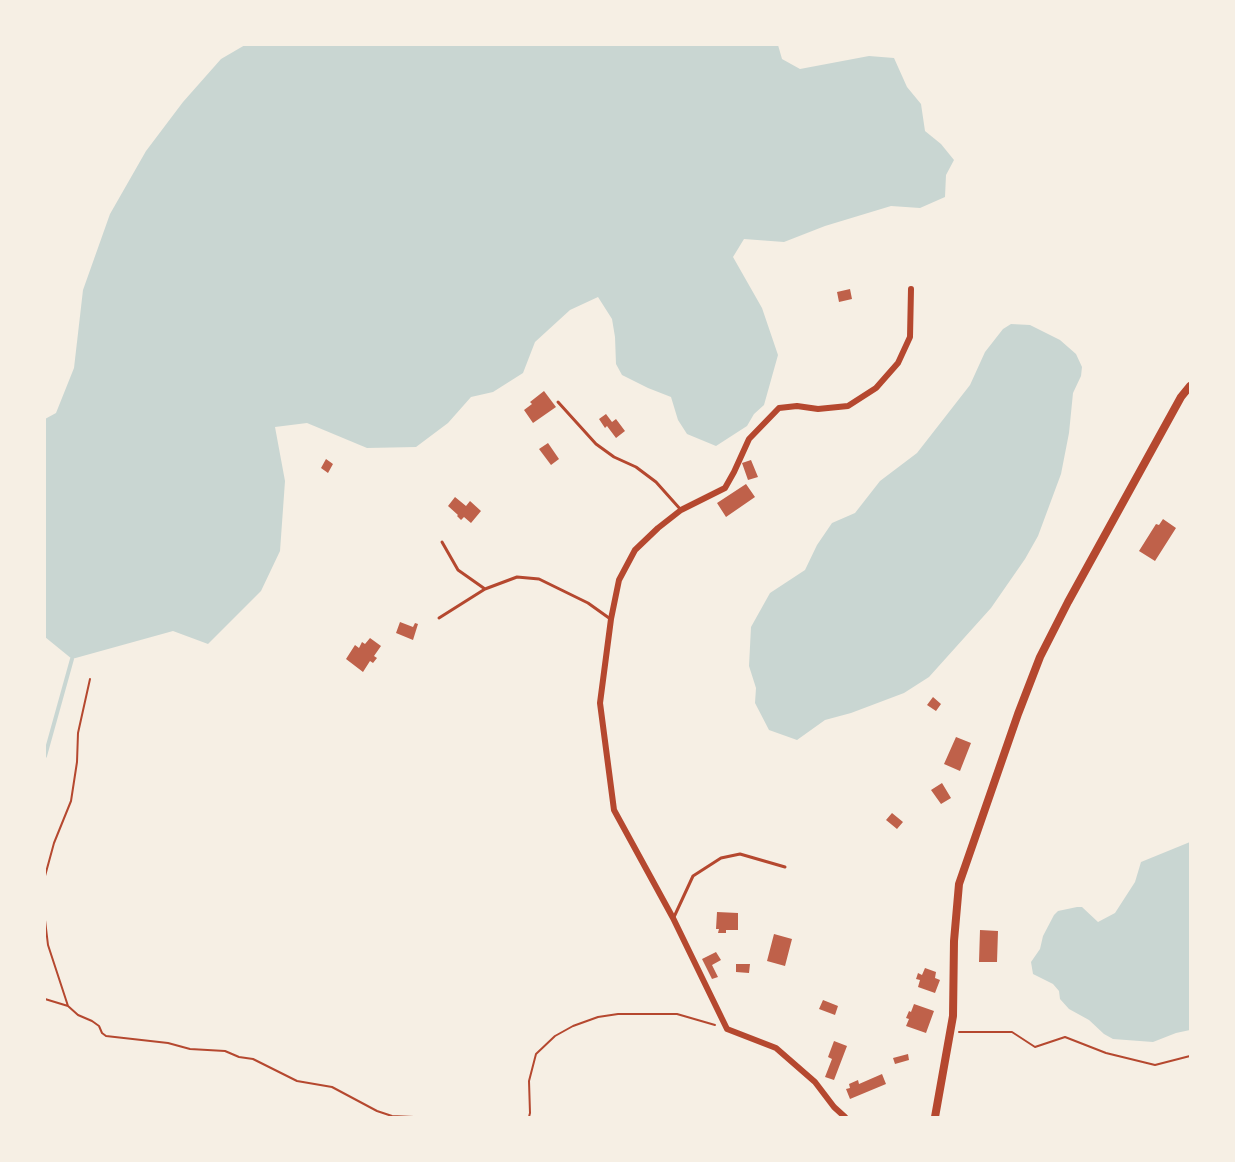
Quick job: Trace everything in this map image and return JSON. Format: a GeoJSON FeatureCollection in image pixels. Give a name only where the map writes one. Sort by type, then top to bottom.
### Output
{"type":"FeatureCollection","features":[{"type":"Feature","properties":{"kind":"street"},"geometry":{"type":"LineString","coordinates":[[845,1117],[834,1107],[815,1082],[776,1048],[727,1029],[673,918],[614,810],[600,704],[611,619],[619,580],[635,550],[657,528],[681,510],[724,489],[748,439],[779,408],[797,406],[818,409],[848,406],[876,388],[898,363],[910,338],[911,289]]}},
{"type":"Feature","properties":{"kind":"street"},"geometry":{"type":"LineString","coordinates":[[935,1117],[953,1016],[954,941],[960,884],[1018,714],[1040,657],[1068,602],[1181,397],[1190,386]]}},
{"type":"Feature","properties":{"kind":"lane"},"geometry":{"type":"LineString","coordinates":[[558,402],[596,444],[614,457],[636,467],[656,482],[681,510]]}},
{"type":"Feature","properties":{"kind":"lane"},"geometry":{"type":"LineString","coordinates":[[442,542],[458,570],[485,589]]}},
{"type":"Feature","properties":{"kind":"lane"},"geometry":{"type":"LineString","coordinates":[[439,618],[485,589],[517,577],[539,579],[588,603],[611,619]]}},
{"type":"Feature","properties":{"kind":"lane"},"geometry":{"type":"LineString","coordinates":[[673,918],[693,876],[721,858],[740,854],[785,867]]}},
{"type":"Feature","properties":{"kind":"path"},"geometry":{"type":"LineString","coordinates":[[45,876],[54,843],[71,801],[77,762],[78,733],[90,679]]}},
{"type":"Feature","properties":{"kind":"path"},"geometry":{"type":"LineString","coordinates":[[45,920],[48,945],[68,1006]]}},
{"type":"Feature","properties":{"kind":"path"},"geometry":{"type":"LineString","coordinates":[[45,999],[68,1006],[78,1015],[96,1023],[106,1036],[168,1043],[190,1049],[225,1051],[239,1057],[253,1059],[297,1081],[332,1087],[377,1111],[392,1116],[414,1117]]}},
{"type":"Feature","properties":{"kind":"path"},"geometry":{"type":"LineString","coordinates":[[529,1117],[529,1081],[536,1053],[555,1036],[573,1026],[598,1017],[618,1014],[677,1014],[727,1029]]}},
{"type":"Feature","properties":{"kind":"path"},"geometry":{"type":"LineString","coordinates":[[950,1032],[1012,1032],[1035,1047],[1065,1037],[1106,1053],[1155,1065],[1190,1056]]}},
{"type":"Feature","properties":{"kind":"shaded area"},"geometry":{"type":"Polygon","coordinates":[[[245,45],[778,45],[782,59],[800,69],[869,56],[894,58],[907,87],[921,104],[925,131],[941,144],[954,160],[946,175],[945,197],[920,208],[891,206],[825,226],[784,242],[744,239],[733,257],[762,308],[778,355],[764,405],[754,414],[747,426],[716,446],[687,434],[678,420],[671,397],[622,375],[616,364],[612,319],[598,297],[570,310],[535,342],[523,373],[493,392],[471,397],[448,423],[416,447],[367,448],[307,423],[275,427],[285,481],[280,551],[261,591],[208,644],[173,631],[72,659],[45,637],[45,419],[56,413],[74,368],[83,290],[110,214],[146,151],[183,102],[221,59],[245,45]]]}},
{"type":"Feature","properties":{"kind":"shaded area"},"geometry":{"type":"Polygon","coordinates":[[[1011,324],[1030,325],[1060,340],[1076,354],[1082,367],[1081,376],[1073,393],[1069,433],[1061,474],[1038,536],[1025,559],[991,608],[929,677],[904,693],[825,720],[797,740],[769,730],[755,703],[756,688],[749,666],[751,627],[770,593],[805,570],[817,545],[832,523],[855,513],[880,481],[917,453],[970,385],[985,352],[1003,329],[1011,324]]]}},
{"type":"Feature","properties":{"kind":"shaded area"},"geometry":{"type":"Polygon","coordinates":[[[1190,842],[1190,1030],[1153,1042],[1113,1039],[1089,1020],[1069,1009],[1060,999],[1059,991],[1053,984],[1033,974],[1031,962],[1040,949],[1043,936],[1058,911],[1082,907],[1098,922],[1115,913],[1135,882],[1141,862],[1190,842]]]}},
{"type":"Feature","properties":{"kind":"building"},"geometry":{"type":"Polygon","coordinates":[[[850,289],[852,299],[839,302],[837,292],[850,289]]]}},
{"type":"Feature","properties":{"kind":"building"},"geometry":{"type":"Polygon","coordinates":[[[544,391],[556,407],[533,423],[524,410],[544,391]]]}},
{"type":"Feature","properties":{"kind":"building"},"geometry":{"type":"Polygon","coordinates":[[[606,414],[612,422],[616,419],[625,431],[616,438],[599,419],[606,414]]]}},
{"type":"Feature","properties":{"kind":"building"},"geometry":{"type":"Polygon","coordinates":[[[548,443],[559,459],[551,465],[539,449],[548,443]]]}},
{"type":"Feature","properties":{"kind":"building"},"geometry":{"type":"Polygon","coordinates":[[[326,459],[333,464],[328,473],[321,468],[326,459]]]}},
{"type":"Feature","properties":{"kind":"building"},"geometry":{"type":"Polygon","coordinates":[[[751,460],[758,477],[748,480],[742,463],[751,460]]]}},
{"type":"Feature","properties":{"kind":"building"},"geometry":{"type":"Polygon","coordinates":[[[746,484],[755,497],[726,517],[717,503],[746,484]]]}},
{"type":"Feature","properties":{"kind":"building"},"geometry":{"type":"Polygon","coordinates":[[[455,497],[466,506],[470,501],[481,511],[471,523],[464,517],[461,520],[448,506],[455,497]]]}},
{"type":"Feature","properties":{"kind":"building"},"geometry":{"type":"Polygon","coordinates":[[[1163,519],[1176,528],[1155,561],[1139,551],[1156,524],[1159,525],[1163,519]]]}},
{"type":"Feature","properties":{"kind":"building"},"geometry":{"type":"Polygon","coordinates":[[[400,622],[413,627],[415,623],[418,624],[413,640],[396,633],[400,622]]]}},
{"type":"Feature","properties":{"kind":"building"},"geometry":{"type":"Polygon","coordinates":[[[370,638],[381,646],[374,656],[377,658],[373,663],[370,661],[363,672],[346,659],[355,645],[359,648],[362,642],[365,644],[370,638]]]}},
{"type":"Feature","properties":{"kind":"building"},"geometry":{"type":"Polygon","coordinates":[[[933,697],[941,704],[936,711],[927,705],[933,697]]]}},
{"type":"Feature","properties":{"kind":"building"},"geometry":{"type":"Polygon","coordinates":[[[956,737],[971,743],[960,771],[944,764],[956,737]]]}},
{"type":"Feature","properties":{"kind":"building"},"geometry":{"type":"Polygon","coordinates":[[[942,783],[951,798],[941,804],[931,790],[942,783]]]}},
{"type":"Feature","properties":{"kind":"building"},"geometry":{"type":"Polygon","coordinates":[[[892,813],[903,822],[897,829],[886,820],[892,813]]]}},
{"type":"Feature","properties":{"kind":"building"},"geometry":{"type":"Polygon","coordinates":[[[717,912],[738,913],[738,930],[718,933],[719,929],[716,929],[717,912]]]}},
{"type":"Feature","properties":{"kind":"building"},"geometry":{"type":"Polygon","coordinates":[[[980,930],[998,931],[997,962],[979,962],[980,930]]]}},
{"type":"Feature","properties":{"kind":"building"},"geometry":{"type":"Polygon","coordinates":[[[774,934],[792,939],[785,966],[767,961],[774,934]]]}},
{"type":"Feature","properties":{"kind":"building"},"geometry":{"type":"Polygon","coordinates":[[[716,952],[721,960],[712,965],[718,977],[712,979],[702,959],[716,952]]]}},
{"type":"Feature","properties":{"kind":"building"},"geometry":{"type":"Polygon","coordinates":[[[736,964],[750,964],[749,973],[736,972],[736,964]]]}},
{"type":"Feature","properties":{"kind":"building"},"geometry":{"type":"Polygon","coordinates":[[[925,968],[936,972],[935,978],[940,980],[935,993],[918,987],[920,980],[916,979],[918,973],[922,975],[925,968]]]}},
{"type":"Feature","properties":{"kind":"building"},"geometry":{"type":"Polygon","coordinates":[[[823,1000],[838,1006],[835,1015],[819,1009],[823,1000]]]}},
{"type":"Feature","properties":{"kind":"building"},"geometry":{"type":"Polygon","coordinates":[[[914,1004],[934,1011],[926,1033],[906,1026],[909,1019],[906,1018],[914,1004]]]}},
{"type":"Feature","properties":{"kind":"building"},"geometry":{"type":"Polygon","coordinates":[[[834,1041],[847,1046],[834,1080],[825,1077],[832,1059],[828,1057],[834,1041]]]}},
{"type":"Feature","properties":{"kind":"building"},"geometry":{"type":"Polygon","coordinates":[[[908,1054],[909,1060],[895,1064],[893,1058],[908,1054]]]}},
{"type":"Feature","properties":{"kind":"building"},"geometry":{"type":"Polygon","coordinates":[[[882,1074],[886,1084],[850,1099],[846,1089],[850,1088],[849,1084],[858,1080],[859,1084],[882,1074]]]}},
{"type":"Feature","properties":{"kind":"waterway"},"geometry":{"type":"LineString","coordinates":[[45,756],[72,659]]}}]}
